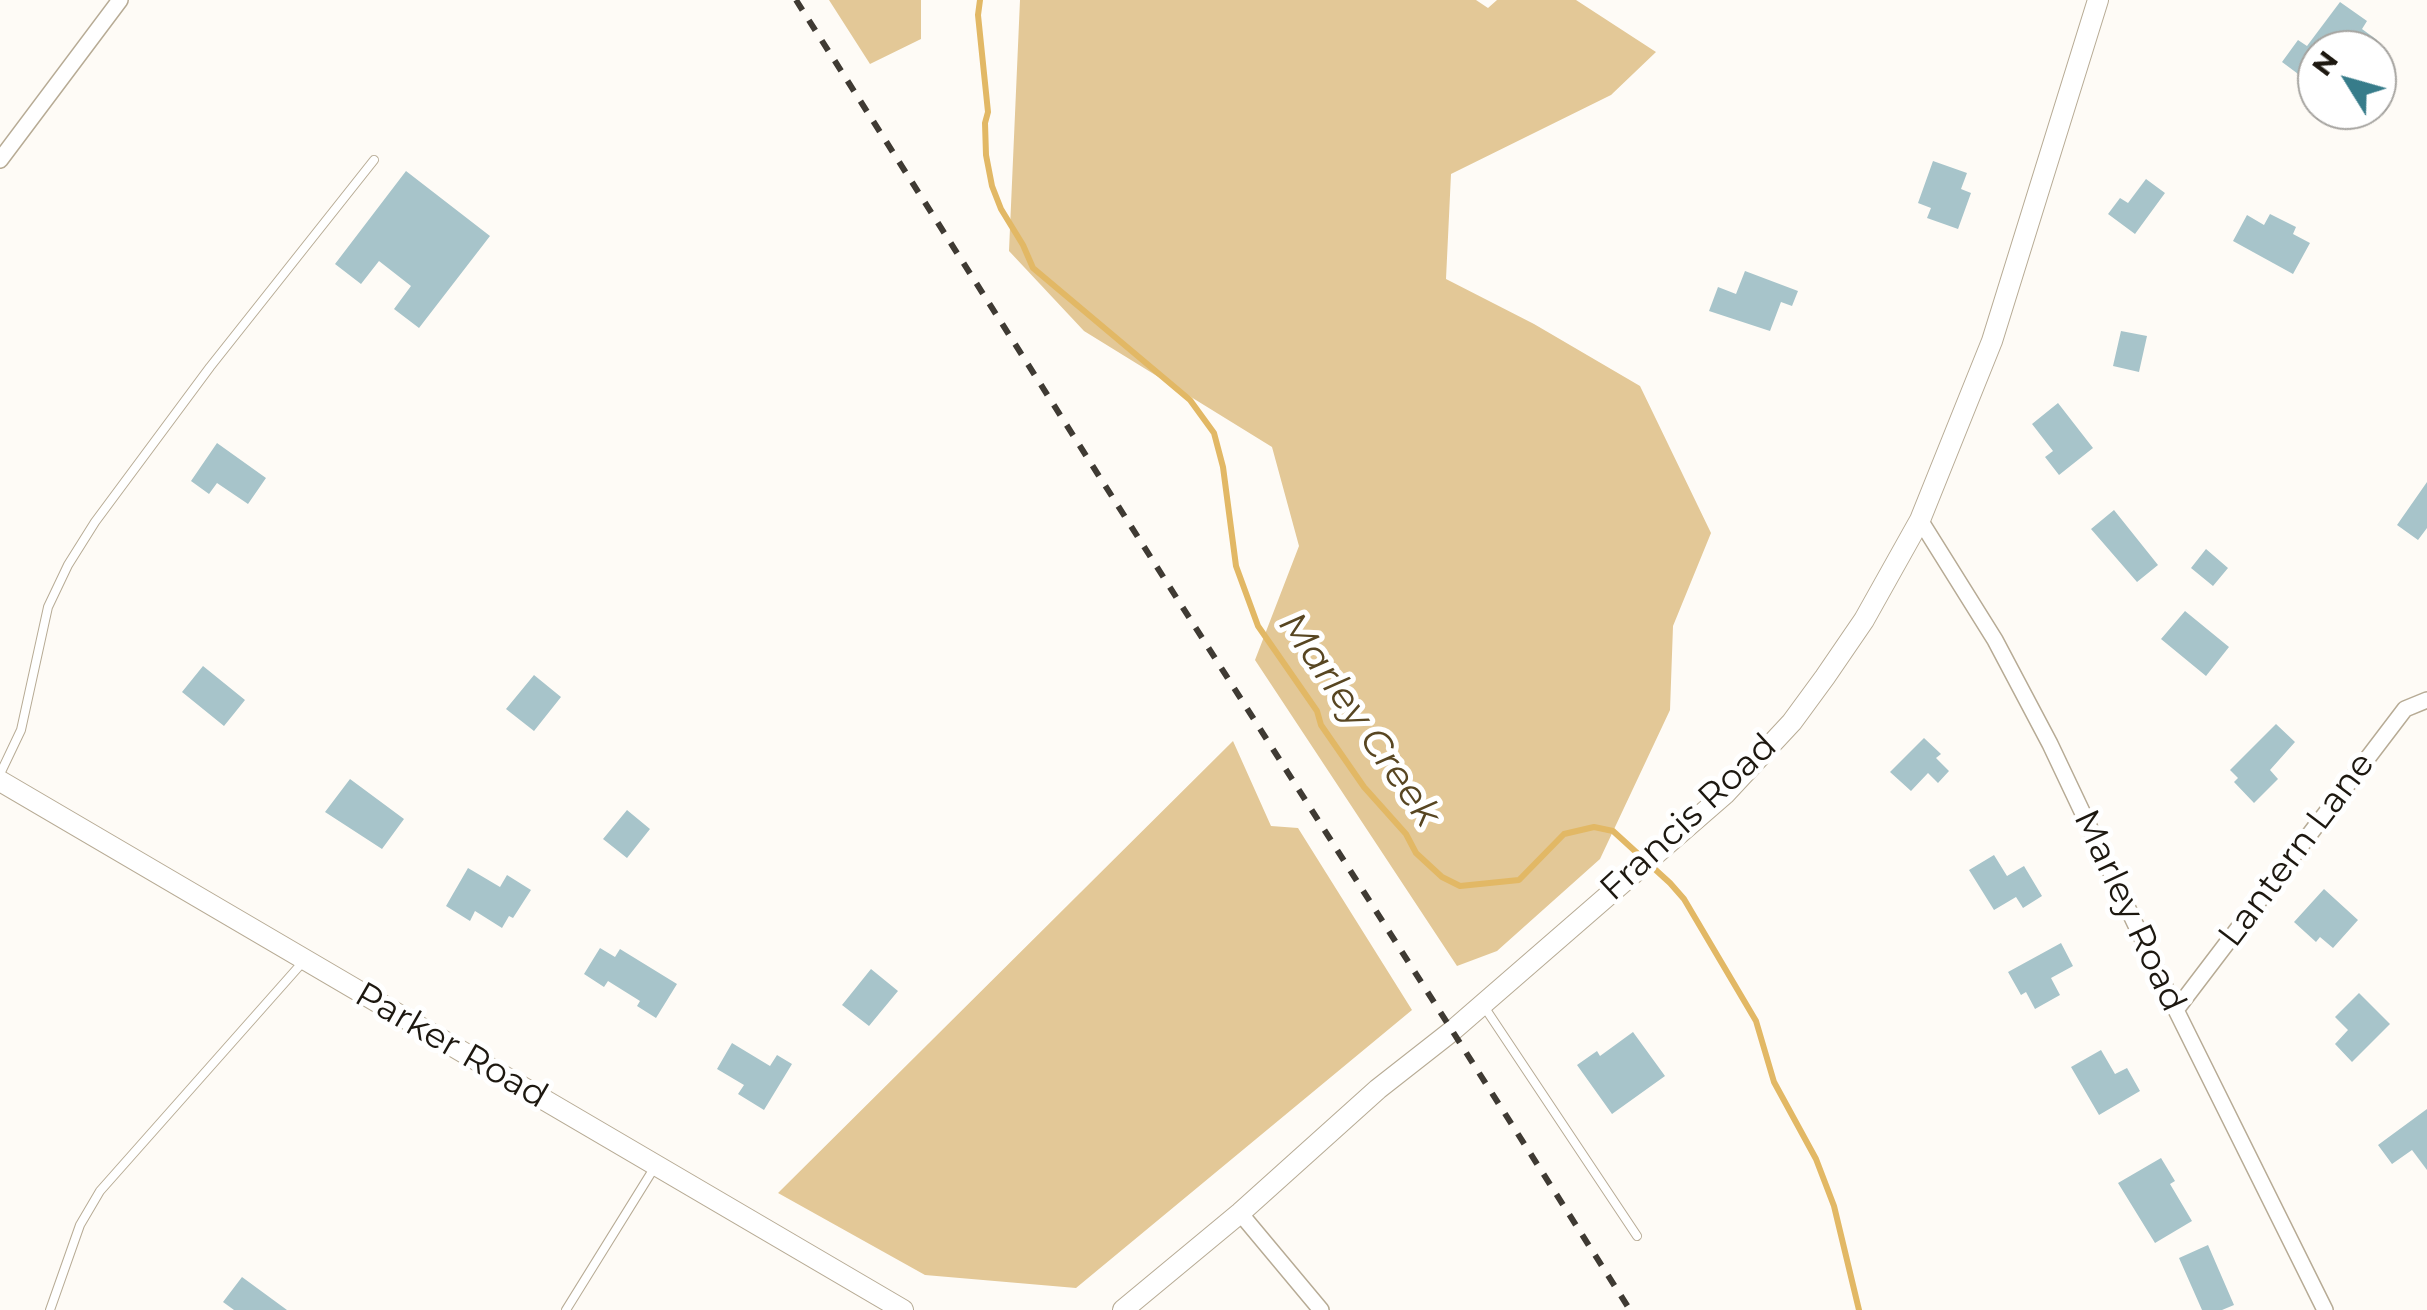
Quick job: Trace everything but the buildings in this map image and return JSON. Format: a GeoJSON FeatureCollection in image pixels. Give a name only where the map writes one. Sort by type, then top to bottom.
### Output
{"type":"FeatureCollection","features":[{"type":"Feature","properties":{"kind":"street"},"geometry":{"type":"LineString","coordinates":[[0,160],[120,0]]}},
{"type":"Feature","properties":{"kind":"street","name":"Francis Road"},"geometry":{"type":"LineString","coordinates":[[1122,1310],[1240,1213],[1378,1089],[1744,776],[1826,678],[1864,620],[1920,520],[1992,341],[2098,0]]}},
{"type":"Feature","properties":{"kind":"street","name":"Marley Road"},"geometry":{"type":"LineString","coordinates":[[1920,520],[1995,640],[2050,744],[2325,1310]]}},
{"type":"Feature","properties":{"kind":"street","name":"Lantern Lane"},"geometry":{"type":"LineString","coordinates":[[2176,1010],[2404,708],[2427,700]]}},
{"type":"Feature","properties":{"kind":"street","name":"Parker Road"},"geometry":{"type":"LineString","coordinates":[[0,778],[903,1310]]}},
{"type":"Feature","properties":{"kind":"street"},"geometry":{"type":"LineString","coordinates":[[1240,1213],[1321,1310]]}},
{"type":"Feature","properties":{"kind":"lane"},"geometry":{"type":"LineString","coordinates":[[0,778],[21,730],[48,607],[68,564],[210,368],[374,160]]}},
{"type":"Feature","properties":{"kind":"lane"},"geometry":{"type":"LineString","coordinates":[[50,1310],[80,1225],[100,1191],[305,960]]}},
{"type":"Feature","properties":{"kind":"lane"},"geometry":{"type":"LineString","coordinates":[[1482,1004],[1637,1236]]}},
{"type":"Feature","properties":{"kind":"lane"},"geometry":{"type":"LineString","coordinates":[[566,1310],[656,1165]]}},
{"type":"Feature","properties":{"kind":"shaded area"},"geometry":{"type":"Polygon","coordinates":[[[829,0],[921,0],[921,39],[870,64],[829,0]]]}},
{"type":"Feature","properties":{"kind":"shaded area"},"geometry":{"type":"Polygon","coordinates":[[[1020,0],[1476,0],[1488,8],[1497,0],[1576,0],[1656,52],[1611,95],[1451,174],[1446,279],[1534,324],[1640,386],[1711,533],[1673,626],[1670,710],[1600,859],[1497,951],[1457,966],[1255,660],[1299,546],[1272,447],[1084,331],[1009,251],[1020,0]]]}},
{"type":"Feature","properties":{"kind":"shaded area"},"geometry":{"type":"Polygon","coordinates":[[[1233,741],[1271,826],[1298,828],[1412,1010],[1076,1288],[925,1275],[778,1193],[1233,741]]]}},
{"type":"Feature","properties":{"kind":"waterway","name":"Marley Creek"},"geometry":{"type":"LineString","coordinates":[[980,0],[978,15],[988,112],[986,155],[1001,209],[1033,268],[1190,400],[1214,433],[1223,467],[1236,566],[1258,626],[1317,711],[1321,725],[1364,787],[1406,834],[1416,853],[1442,877],[1460,886],[1519,880],[1564,834],[1594,827],[1613,831],[1670,883],[1684,899],[1756,1021],[1774,1082],[1816,1159],[1834,1206],[1859,1310]]}},
{"type":"Feature","properties":{"kind":"railway"},"geometry":{"type":"LineString","coordinates":[[796,0],[1630,1310]]}}]}
